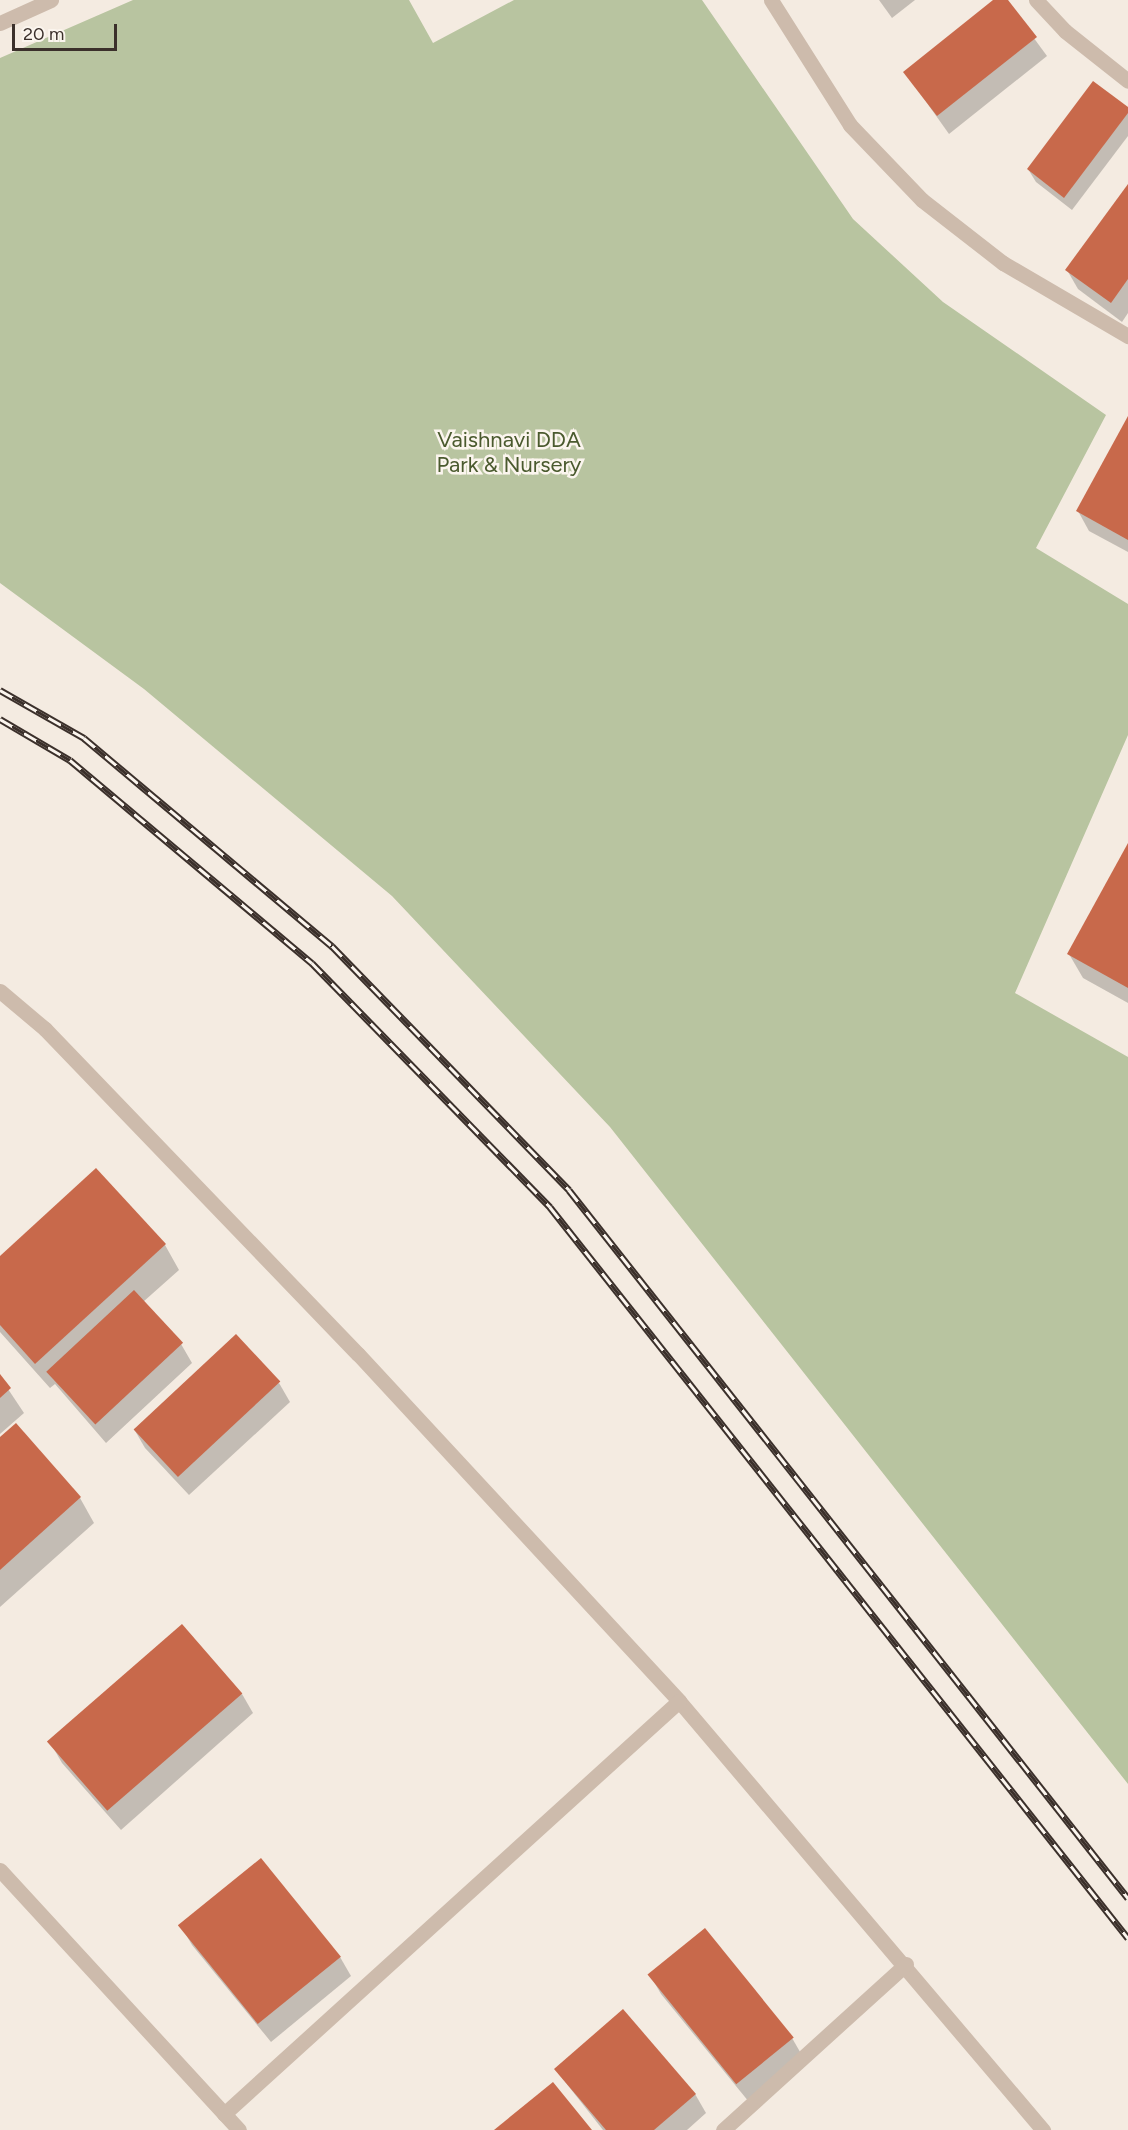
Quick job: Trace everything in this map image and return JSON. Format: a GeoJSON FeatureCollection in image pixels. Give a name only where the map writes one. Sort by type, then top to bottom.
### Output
{"type":"FeatureCollection","features":[{"type":"Feature","properties":{"kind":"street"},"geometry":{"type":"LineString","coordinates":[[0,23],[51,0]]}},
{"type":"Feature","properties":{"kind":"street"},"geometry":{"type":"LineString","coordinates":[[771,0],[850,125],[922,200],[1003,263],[1128,336]]}},
{"type":"Feature","properties":{"kind":"street"},"geometry":{"type":"LineString","coordinates":[[1036,0],[1065,31],[1128,81]]}},
{"type":"Feature","properties":{"kind":"street"},"geometry":{"type":"LineString","coordinates":[[0,991],[45,1029],[358,1354],[679,1701],[906,1964],[1043,2130]]}},
{"type":"Feature","properties":{"kind":"street"},"geometry":{"type":"LineString","coordinates":[[224,2114],[679,1701]]}},
{"type":"Feature","properties":{"kind":"street"},"geometry":{"type":"LineString","coordinates":[[0,1870],[239,2130]]}},
{"type":"Feature","properties":{"kind":"street"},"geometry":{"type":"LineString","coordinates":[[723,2130],[906,1964]]}},
{"type":"Feature","properties":{"kind":"green space","name":"Vaishnavi DDA Park & Nursery"},"geometry":{"type":"Polygon","coordinates":[[[133,0],[409,0],[433,43],[514,0],[702,0],[853,219],[943,302],[1106,415],[1036,548],[1128,604],[1128,735],[1015,993],[1128,1057],[1128,1784],[610,1127],[392,896],[144,689],[0,583],[0,58],[133,0]]]}},
{"type":"Feature","properties":{"kind":"building"},"geometry":{"type":"Polygon","coordinates":[[[993,0],[1008,0],[1037,37],[937,116],[903,72],[993,0]]]}},
{"type":"Feature","properties":{"kind":"building"},"geometry":{"type":"Polygon","coordinates":[[[1093,81],[1128,107],[1128,113],[1064,198],[1027,169],[1093,81]]]}},
{"type":"Feature","properties":{"kind":"building"},"geometry":{"type":"Polygon","coordinates":[[[1128,184],[1128,279],[1111,303],[1065,270],[1128,184]]]}},
{"type":"Feature","properties":{"kind":"building"},"geometry":{"type":"Polygon","coordinates":[[[1128,416],[1128,540],[1076,511],[1128,416]]]}},
{"type":"Feature","properties":{"kind":"building"},"geometry":{"type":"Polygon","coordinates":[[[1128,843],[1128,988],[1067,954],[1128,843]]]}},
{"type":"Feature","properties":{"kind":"building"},"geometry":{"type":"Polygon","coordinates":[[[96,1168],[166,1244],[35,1364],[0,1325],[0,1256],[96,1168]]]}},
{"type":"Feature","properties":{"kind":"building"},"geometry":{"type":"Polygon","coordinates":[[[134,1290],[183,1343],[95,1424],[46,1372],[134,1290]]]}},
{"type":"Feature","properties":{"kind":"building"},"geometry":{"type":"Polygon","coordinates":[[[236,1334],[280,1382],[178,1477],[134,1429],[236,1334]]]}},
{"type":"Feature","properties":{"kind":"building"},"geometry":{"type":"Polygon","coordinates":[[[0,1374],[11,1388],[0,1398],[0,1374]]]}},
{"type":"Feature","properties":{"kind":"building"},"geometry":{"type":"Polygon","coordinates":[[[16,1423],[81,1497],[0,1570],[0,1437],[16,1423]]]}},
{"type":"Feature","properties":{"kind":"building"},"geometry":{"type":"Polygon","coordinates":[[[182,1624],[242,1693],[107,1811],[47,1741],[182,1624]]]}},
{"type":"Feature","properties":{"kind":"building"},"geometry":{"type":"Polygon","coordinates":[[[261,1858],[341,1957],[258,2024],[178,1925],[261,1858]]]}},
{"type":"Feature","properties":{"kind":"building"},"geometry":{"type":"Polygon","coordinates":[[[705,1928],[794,2038],[736,2084],[647,1975],[705,1928]]]}},
{"type":"Feature","properties":{"kind":"building"},"geometry":{"type":"Polygon","coordinates":[[[623,2009],[696,2094],[654,2130],[606,2130],[554,2069],[623,2009]]]}},
{"type":"Feature","properties":{"kind":"building"},"geometry":{"type":"Polygon","coordinates":[[[553,2082],[592,2130],[494,2130],[553,2082]]]}},
{"type":"Feature","properties":{"kind":"railway"},"geometry":{"type":"LineString","coordinates":[[0,690],[84,738],[332,946],[569,1190],[1128,1898]]}},
{"type":"Feature","properties":{"kind":"railway"},"geometry":{"type":"LineString","coordinates":[[0,719],[70,760],[312,963],[550,1207],[1128,1938]]}}]}
